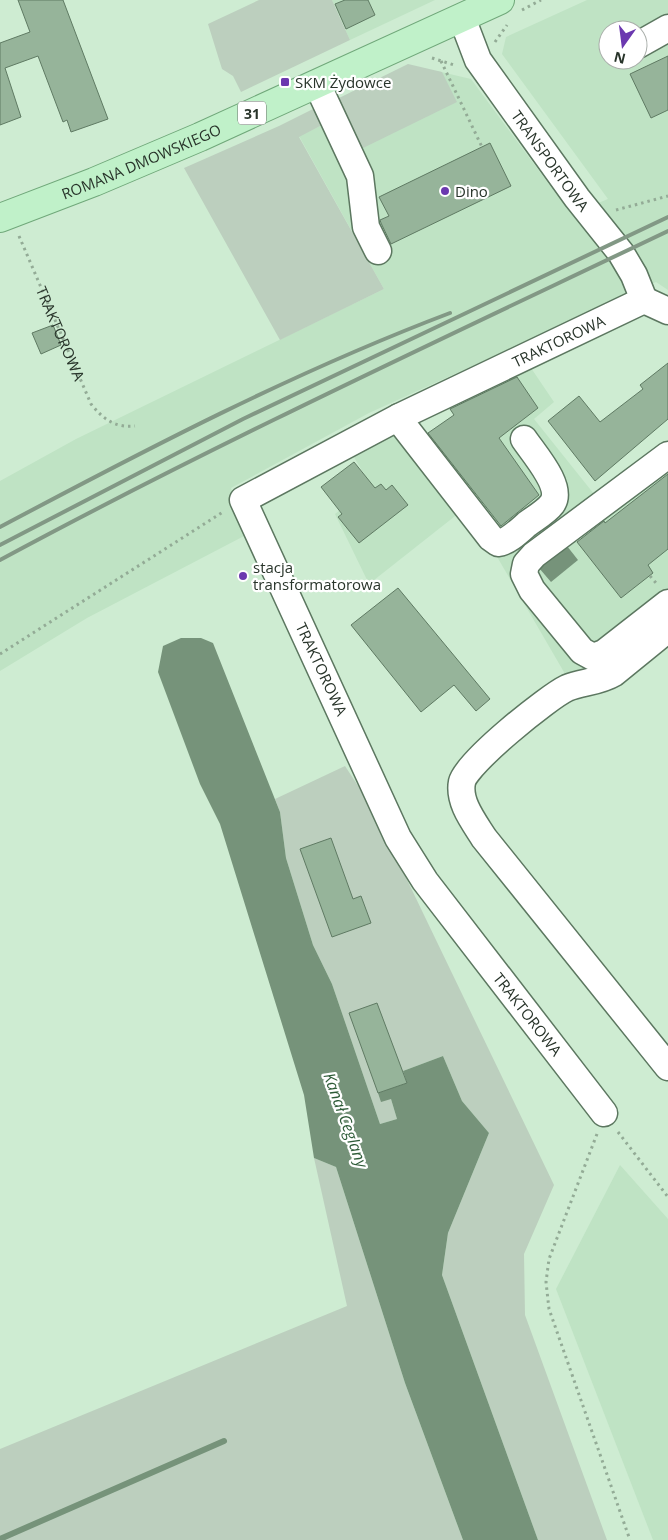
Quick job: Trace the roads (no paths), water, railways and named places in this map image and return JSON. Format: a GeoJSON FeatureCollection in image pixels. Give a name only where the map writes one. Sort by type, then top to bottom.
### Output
{"type":"FeatureCollection","features":[{"type":"Feature","properties":{"kind":"main road","name":"ROMANA DMOWSKIEGO"},"geometry":{"type":"LineString","coordinates":[[5,216],[94,182],[462,18],[509,11]]}},
{"type":"Feature","properties":{"kind":"lane","name":"TRANSPORTOWA"},"geometry":{"type":"LineString","coordinates":[[462,18],[478,60],[577,198],[621,253],[634,275],[644,300]]}},
{"type":"Feature","properties":{"kind":"lane"},"geometry":{"type":"LineString","coordinates":[[648,39],[668,28]]}},
{"type":"Feature","properties":{"kind":"lane"},"geometry":{"type":"LineString","coordinates":[[317,84],[360,176],[366,227],[378,251]]}},
{"type":"Feature","properties":{"kind":"lane"},"geometry":{"type":"LineString","coordinates":[[644,300],[668,311]]}},
{"type":"Feature","properties":{"kind":"lane","name":"TRAKTOROWA"},"geometry":{"type":"LineString","coordinates":[[604,1113],[425,881],[398,838],[243,500],[399,417],[644,300]]}},
{"type":"Feature","properties":{"kind":"lane"},"geometry":{"type":"LineString","coordinates":[[399,417],[491,538],[498,543],[508,538],[549,507],[555,498],[551,479],[524,439]]}},
{"type":"Feature","properties":{"kind":"lane"},"geometry":{"type":"LineString","coordinates":[[667,458],[534,555],[526,564],[524,574],[532,590],[582,651],[593,657],[604,653],[668,603]]}},
{"type":"Feature","properties":{"kind":"lane"},"geometry":{"type":"LineString","coordinates":[[668,629],[606,678],[564,690],[489,748],[466,773],[461,789],[466,809],[484,838],[668,1067]]}},
{"type":"Feature","properties":{"kind":"water"},"geometry":{"type":"Polygon","coordinates":[[[567,546],[578,560],[551,582],[539,568],[567,546]]]}},
{"type":"Feature","properties":{"kind":"water","name":"Kanał Ceglany"},"geometry":{"type":"Polygon","coordinates":[[[181,638],[201,638],[213,643],[280,812],[286,858],[313,945],[332,984],[380,1124],[397,1119],[391,1099],[381,1102],[378,1093],[407,1083],[403,1071],[443,1056],[462,1101],[489,1133],[448,1233],[442,1275],[538,1540],[463,1540],[405,1383],[336,1167],[314,1158],[304,1095],[220,824],[200,784],[158,672],[163,646],[181,638]]]}},
{"type":"Feature","properties":{"kind":"waterway"},"geometry":{"type":"LineString","coordinates":[[0,1539],[224,1441]]}},
{"type":"Feature","properties":{"kind":"railway"},"geometry":{"type":"LineString","coordinates":[[0,545],[243,419],[668,217]]}},
{"type":"Feature","properties":{"kind":"railway"},"geometry":{"type":"LineString","coordinates":[[0,560],[82,516],[249,432],[668,231]]}},
{"type":"Feature","properties":{"kind":"railway"},"geometry":{"type":"LineString","coordinates":[[0,527],[110,469],[278,386],[335,360],[450,313]]}},
{"type":"Feature","properties":{"kind":"place","name":"SKM Żydowce"},"geometry":{"type":"Point","coordinates":[285,82]}},
{"type":"Feature","properties":{"kind":"place","name":"Dino"},"geometry":{"type":"Point","coordinates":[445,191]}},
{"type":"Feature","properties":{"kind":"place","name":"stacja transformatorowa"},"geometry":{"type":"Point","coordinates":[243,576]}}]}
